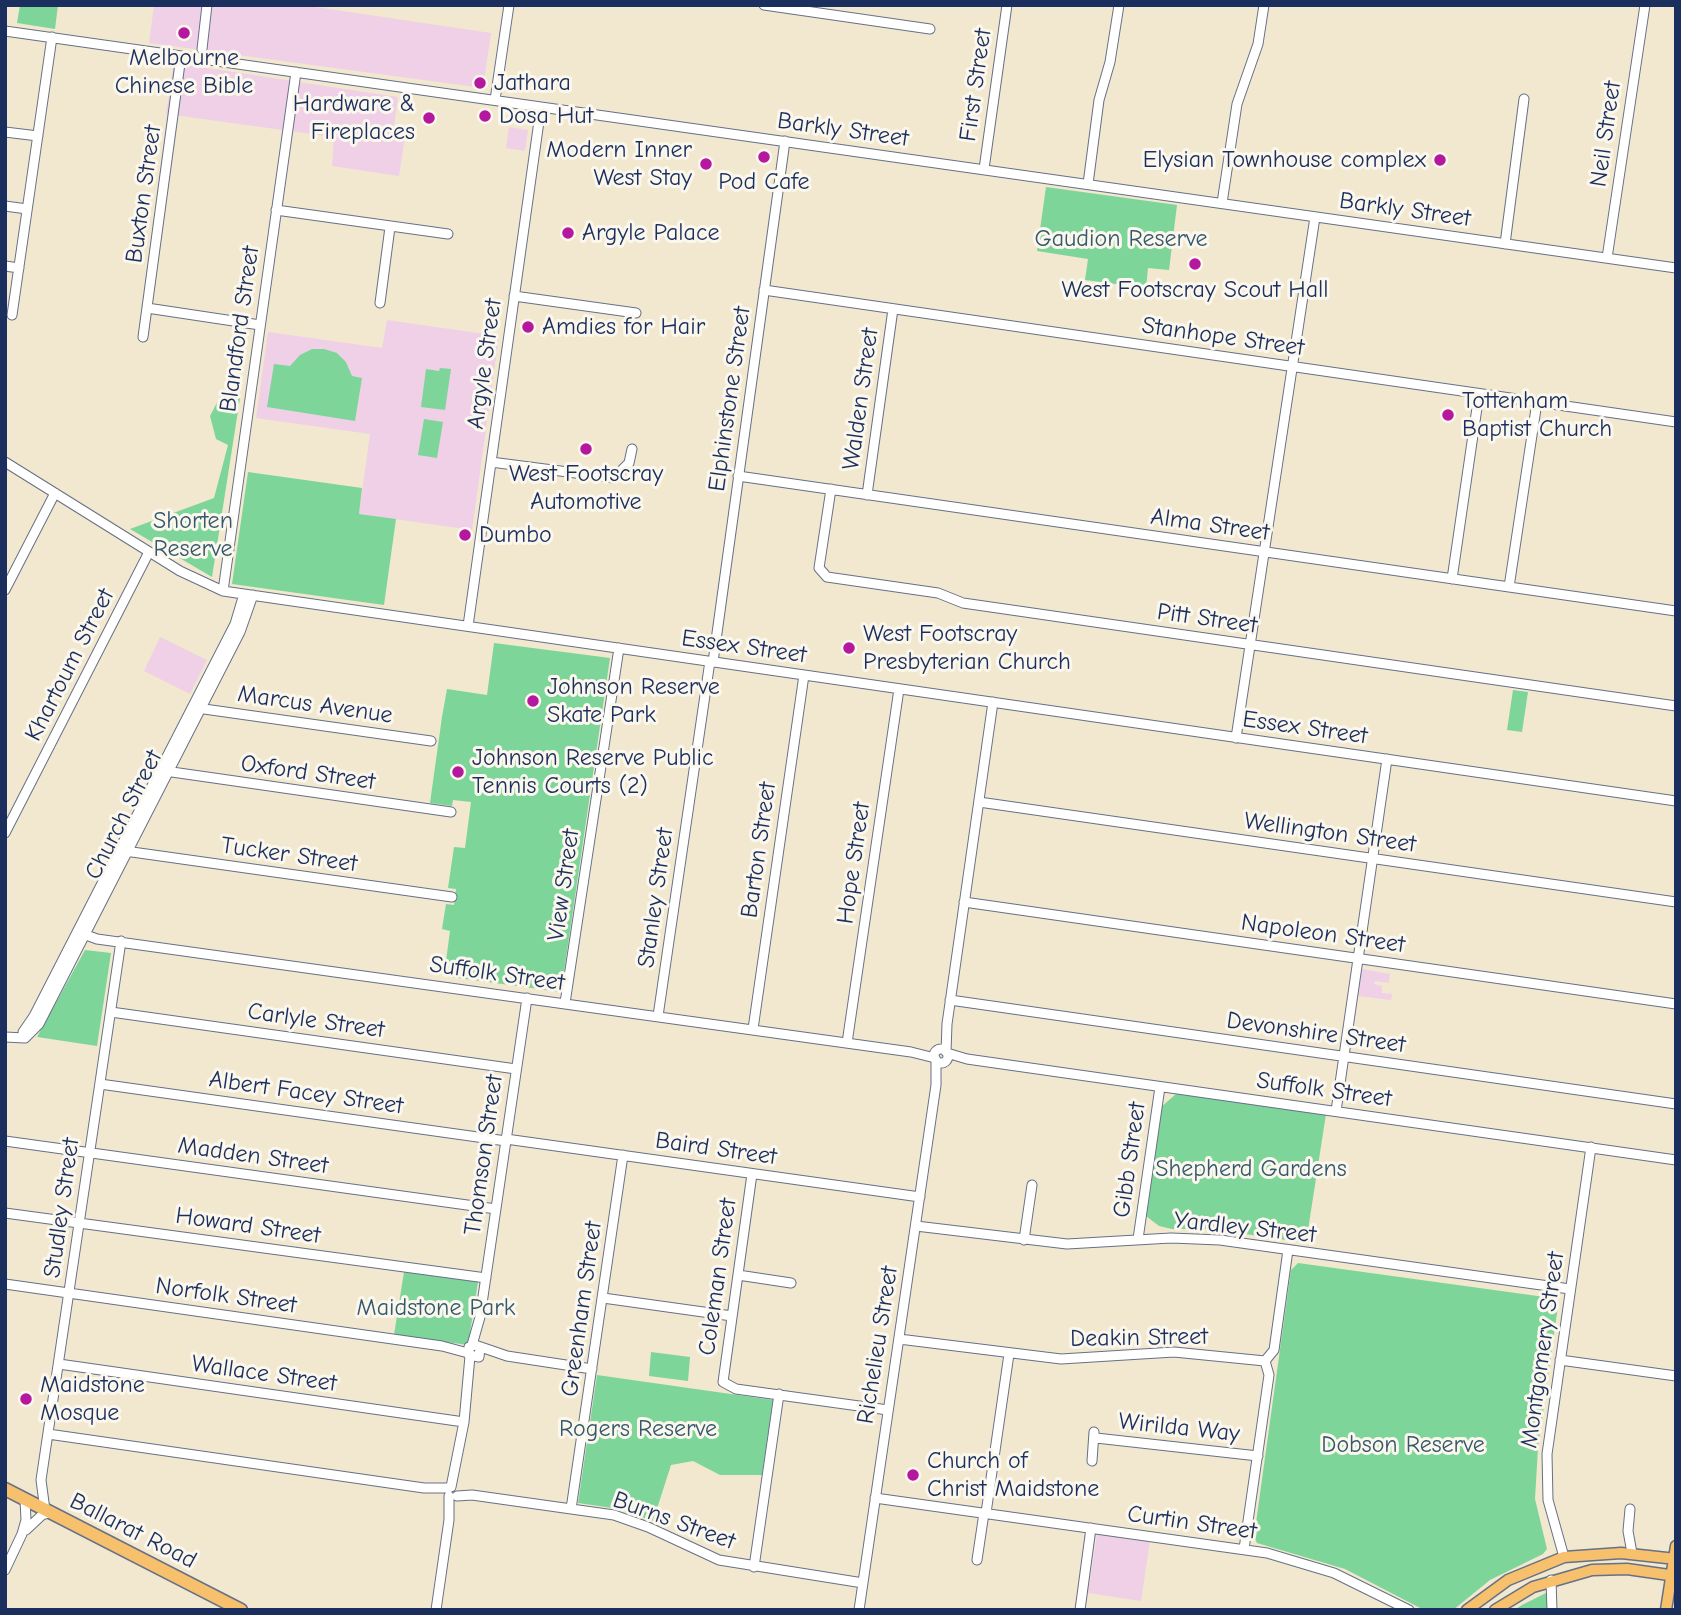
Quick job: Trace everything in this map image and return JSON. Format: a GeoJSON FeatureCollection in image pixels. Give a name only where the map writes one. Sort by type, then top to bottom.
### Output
{"type":"FeatureCollection","features":[{"type":"Feature","properties":{"kind":"highway","name":"Ballarat Road"},"geometry":{"type":"LineString","coordinates":[[5,1489],[241,1610]]}},
{"type":"Feature","properties":{"kind":"main road"},"geometry":{"type":"LineString","coordinates":[[1667,1610],[1674,1576],[1676,1546]]}},
{"type":"Feature","properties":{"kind":"main road"},"geometry":{"type":"LineString","coordinates":[[1474,1608],[1508,1580],[1564,1557],[1600,1552],[1675,1559]]}},
{"type":"Feature","properties":{"kind":"main road"},"geometry":{"type":"LineString","coordinates":[[1564,1557],[1571,1574]]}},
{"type":"Feature","properties":{"kind":"main road"},"geometry":{"type":"LineString","coordinates":[[1550,1561],[1551,1580]]}},
{"type":"Feature","properties":{"kind":"main road"},"geometry":{"type":"LineString","coordinates":[[1495,1610],[1516,1596],[1571,1574],[1619,1569],[1674,1576]]}},
{"type":"Feature","properties":{"kind":"street"},"geometry":{"type":"LineString","coordinates":[[202,49],[207,5]]}},
{"type":"Feature","properties":{"kind":"street"},"geometry":{"type":"LineString","coordinates":[[495,100],[509,5]]}},
{"type":"Feature","properties":{"kind":"street"},"geometry":{"type":"LineString","coordinates":[[765,5],[930,29]]}},
{"type":"Feature","properties":{"kind":"street","name":"First Street"},"geometry":{"type":"LineString","coordinates":[[984,170],[1007,5]]}},
{"type":"Feature","properties":{"kind":"street"},"geometry":{"type":"LineString","coordinates":[[1087,184],[1099,100],[1110,62],[1119,5]]}},
{"type":"Feature","properties":{"kind":"street"},"geometry":{"type":"LineString","coordinates":[[1222,203],[1237,104],[1258,44],[1264,5]]}},
{"type":"Feature","properties":{"kind":"street","name":"Neil Street"},"geometry":{"type":"LineString","coordinates":[[1607,258],[1643,5]]}},
{"type":"Feature","properties":{"kind":"street","name":"Barkly Street"},"geometry":{"type":"LineString","coordinates":[[5,31],[1676,268]]}},
{"type":"Feature","properties":{"kind":"street"},"geometry":{"type":"LineString","coordinates":[[12,315],[52,37]]}},
{"type":"Feature","properties":{"kind":"street","name":"Buxton Street"},"geometry":{"type":"LineString","coordinates":[[143,337],[181,56]]}},
{"type":"Feature","properties":{"kind":"street","name":"Blandford Street"},"geometry":{"type":"LineString","coordinates":[[223,591],[296,72]]}},
{"type":"Feature","properties":{"kind":"street"},"geometry":{"type":"LineString","coordinates":[[1506,244],[1524,99]]}},
{"type":"Feature","properties":{"kind":"street","name":"Argyle Street"},"geometry":{"type":"LineString","coordinates":[[468,626],[541,107]]}},
{"type":"Feature","properties":{"kind":"street"},"geometry":{"type":"LineString","coordinates":[[5,132],[38,136]]}},
{"type":"Feature","properties":{"kind":"street","name":"Elphinstone Street"},"geometry":{"type":"LineString","coordinates":[[711,662],[785,141]]}},
{"type":"Feature","properties":{"kind":"street"},"geometry":{"type":"LineString","coordinates":[[5,206],[27,209]]}},
{"type":"Feature","properties":{"kind":"street"},"geometry":{"type":"LineString","coordinates":[[276,210],[448,234]]}},
{"type":"Feature","properties":{"kind":"street"},"geometry":{"type":"LineString","coordinates":[[1236,738],[1315,217]]}},
{"type":"Feature","properties":{"kind":"street"},"geometry":{"type":"LineString","coordinates":[[380,303],[390,227]]}},
{"type":"Feature","properties":{"kind":"street"},"geometry":{"type":"LineString","coordinates":[[5,266],[19,268]]}},
{"type":"Feature","properties":{"kind":"street","name":"Stanhope Street"},"geometry":{"type":"LineString","coordinates":[[764,290],[1676,422]]}},
{"type":"Feature","properties":{"kind":"street"},"geometry":{"type":"LineString","coordinates":[[514,296],[636,313]]}},
{"type":"Feature","properties":{"kind":"street"},"geometry":{"type":"LineString","coordinates":[[147,308],[260,325]]}},
{"type":"Feature","properties":{"kind":"street","name":"Walden Street"},"geometry":{"type":"LineString","coordinates":[[867,495],[893,309]]}},
{"type":"Feature","properties":{"kind":"street"},"geometry":{"type":"LineString","coordinates":[[1452,579],[1479,394]]}},
{"type":"Feature","properties":{"kind":"street"},"geometry":{"type":"LineString","coordinates":[[1509,587],[1536,402]]}},
{"type":"Feature","properties":{"kind":"street"},"geometry":{"type":"LineString","coordinates":[[491,462],[614,478],[629,463],[632,449]]}},
{"type":"Feature","properties":{"kind":"street","name":"Essex Street"},"geometry":{"type":"LineString","coordinates":[[5,462],[149,552],[193,578],[223,591],[1676,801]]}},
{"type":"Feature","properties":{"kind":"street","name":"Alma Street"},"geometry":{"type":"LineString","coordinates":[[738,476],[1676,611]]}},
{"type":"Feature","properties":{"kind":"street","name":"Pitt Street"},"geometry":{"type":"LineString","coordinates":[[831,489],[819,568],[823,576],[938,593],[963,603],[1676,706]]}},
{"type":"Feature","properties":{"kind":"street"},"geometry":{"type":"LineString","coordinates":[[5,590],[55,493]]}},
{"type":"Feature","properties":{"kind":"street","name":"Khartoum Street"},"geometry":{"type":"LineString","coordinates":[[5,833],[149,552]]}},
{"type":"Feature","properties":{"kind":"street","name":"Church Street"},"geometry":{"type":"LineString","coordinates":[[10,1035],[29,1027],[81,933],[197,707],[245,621],[248,595]]}},
{"type":"Feature","properties":{"kind":"street","name":"View Street"},"geometry":{"type":"LineString","coordinates":[[565,1003],[619,648]]}},
{"type":"Feature","properties":{"kind":"street","name":"Stanley Street"},"geometry":{"type":"LineString","coordinates":[[658,1016],[711,662]]}},
{"type":"Feature","properties":{"kind":"street","name":"Barton Street"},"geometry":{"type":"LineString","coordinates":[[752,1029],[804,675]]}},
{"type":"Feature","properties":{"kind":"street","name":"Hope Street"},"geometry":{"type":"LineString","coordinates":[[847,1043],[898,689]]}},
{"type":"Feature","properties":{"kind":"street","name":"Richelieu Street"},"geometry":{"type":"LineString","coordinates":[[859,1610],[993,702]]}},
{"type":"Feature","properties":{"kind":"street","name":"Marcus Avenue"},"geometry":{"type":"LineString","coordinates":[[197,707],[431,741]]}},
{"type":"Feature","properties":{"kind":"street"},"geometry":{"type":"LineString","coordinates":[[1336,1111],[1387,759]]}},
{"type":"Feature","properties":{"kind":"street","name":"Oxford Street"},"geometry":{"type":"LineString","coordinates":[[164,771],[451,812]]}},
{"type":"Feature","properties":{"kind":"street","name":"Wellington Street"},"geometry":{"type":"LineString","coordinates":[[979,802],[1676,902]]}},
{"type":"Feature","properties":{"kind":"street","name":"Tucker Street"},"geometry":{"type":"LineString","coordinates":[[124,851],[452,897]]}},
{"type":"Feature","properties":{"kind":"street","name":"Napoleon Street"},"geometry":{"type":"LineString","coordinates":[[964,902],[1676,1004]]}},
{"type":"Feature","properties":{"kind":"street","name":"Suffolk Street"},"geometry":{"type":"LineString","coordinates":[[81,933],[121,941],[1676,1160]]}},
{"type":"Feature","properties":{"kind":"street","name":"Studley Street"},"geometry":{"type":"LineString","coordinates":[[48,1511],[41,1480],[121,941]]}},
{"type":"Feature","properties":{"kind":"street","name":"Thomson Street"},"geometry":{"type":"LineString","coordinates":[[436,1610],[527,998]]}},
{"type":"Feature","properties":{"kind":"street","name":"Devonshire Street"},"geometry":{"type":"LineString","coordinates":[[950,1000],[1676,1104]]}},
{"type":"Feature","properties":{"kind":"street","name":"Carlyle Street"},"geometry":{"type":"LineString","coordinates":[[111,1012],[516,1069]]}},
{"type":"Feature","properties":{"kind":"street","name":"Albert Facey Street"},"geometry":{"type":"LineString","coordinates":[[100,1084],[506,1140]]}},
{"type":"Feature","properties":{"kind":"street","name":"Gibb Street"},"geometry":{"type":"LineString","coordinates":[[1138,1239],[1160,1087]]}},
{"type":"Feature","properties":{"kind":"street","name":"Baird Street"},"geometry":{"type":"LineString","coordinates":[[506,1140],[920,1197]]}},
{"type":"Feature","properties":{"kind":"street","name":"Madden Street"},"geometry":{"type":"LineString","coordinates":[[5,1141],[496,1209]]}},
{"type":"Feature","properties":{"kind":"street","name":"Montgomery Street"},"geometry":{"type":"LineString","coordinates":[[1564,1557],[1552,1518],[1546,1481],[1549,1429],[1591,1147]]}},
{"type":"Feature","properties":{"kind":"street","name":"Greenham Street"},"geometry":{"type":"LineString","coordinates":[[571,1509],[624,1155]]}},
{"type":"Feature","properties":{"kind":"street","name":"Coleman Street"},"geometry":{"type":"LineString","coordinates":[[752,1174],[723,1378],[725,1385],[779,1394]]}},
{"type":"Feature","properties":{"kind":"street"},"geometry":{"type":"LineString","coordinates":[[1024,1240],[1032,1185]]}},
{"type":"Feature","properties":{"kind":"street","name":"Howard Street"},"geometry":{"type":"LineString","coordinates":[[5,1213],[486,1278]]}},
{"type":"Feature","properties":{"kind":"street","name":"Yardley Street"},"geometry":{"type":"LineString","coordinates":[[916,1226],[1024,1240],[1082,1244],[1138,1239],[1197,1239],[1570,1289]]}},
{"type":"Feature","properties":{"kind":"street"},"geometry":{"type":"LineString","coordinates":[[1244,1549],[1269,1375],[1265,1361],[1274,1350],[1287,1250]]}},
{"type":"Feature","properties":{"kind":"street"},"geometry":{"type":"LineString","coordinates":[[738,1276],[791,1283]]}},
{"type":"Feature","properties":{"kind":"street","name":"Norfolk Street"},"geometry":{"type":"LineString","coordinates":[[5,1284],[593,1369]]}},
{"type":"Feature","properties":{"kind":"street"},"geometry":{"type":"LineString","coordinates":[[603,1298],[732,1316]]}},
{"type":"Feature","properties":{"kind":"street","name":"Deakin Street"},"geometry":{"type":"LineString","coordinates":[[899,1339],[1009,1354],[1081,1359],[1174,1352],[1265,1361]]}},
{"type":"Feature","properties":{"kind":"street"},"geometry":{"type":"LineString","coordinates":[[977,1560],[1009,1354]]}},
{"type":"Feature","properties":{"kind":"street"},"geometry":{"type":"LineString","coordinates":[[1560,1360],[1676,1376]]}},
{"type":"Feature","properties":{"kind":"street","name":"Wallace Street"},"geometry":{"type":"LineString","coordinates":[[59,1364],[464,1422]]}},
{"type":"Feature","properties":{"kind":"street"},"geometry":{"type":"LineString","coordinates":[[754,1567],[779,1394],[888,1410]]}},
{"type":"Feature","properties":{"kind":"street","name":"Burns Street"},"geometry":{"type":"LineString","coordinates":[[48,1434],[625,1518],[707,1556],[754,1567],[863,1583]]}},
{"type":"Feature","properties":{"kind":"street","name":"Wirilda Way"},"geometry":{"type":"LineString","coordinates":[[1092,1461],[1095,1435],[1258,1456]]}},
{"type":"Feature","properties":{"kind":"street","name":"Studley Street"},"geometry":{"type":"LineString","coordinates":[[26,1500],[41,1480]]}},
{"type":"Feature","properties":{"kind":"street","name":"Curtin Street"},"geometry":{"type":"LineString","coordinates":[[875,1498],[1244,1549],[1334,1573],[1409,1610]]}},
{"type":"Feature","properties":{"kind":"street"},"geometry":{"type":"LineString","coordinates":[[5,1570],[22,1534],[26,1520],[26,1500]]}},
{"type":"Feature","properties":{"kind":"street"},"geometry":{"type":"LineString","coordinates":[[1630,1509],[1628,1531],[1632,1553]]}},
{"type":"Feature","properties":{"kind":"street"},"geometry":{"type":"LineString","coordinates":[[22,1534],[48,1511]]}},
{"type":"Feature","properties":{"kind":"street"},"geometry":{"type":"LineString","coordinates":[[1080,1610],[1091,1528]]}},
{"type":"Feature","properties":{"kind":"street"},"geometry":{"type":"LineString","coordinates":[[1551,1580],[1552,1610]]}},
{"type":"Feature","properties":{"kind":"shaded area"},"geometry":{"type":"Polygon","coordinates":[[[154,5],[302,5],[491,33],[483,88],[149,43],[154,5]]]}},
{"type":"Feature","properties":{"kind":"shaded area"},"geometry":{"type":"Polygon","coordinates":[[[174,63],[398,97],[393,134],[405,136],[399,176],[332,166],[334,137],[166,114],[174,63]]]}},
{"type":"Feature","properties":{"kind":"shaded area"},"geometry":{"type":"Polygon","coordinates":[[[509,127],[528,130],[525,151],[506,148],[509,127]]]}},
{"type":"Feature","properties":{"kind":"shaded area"},"geometry":{"type":"Polygon","coordinates":[[[387,320],[499,336],[472,530],[359,514],[370,434],[256,418],[268,332],[382,348],[387,320]]]}},
{"type":"Feature","properties":{"kind":"shaded area"},"geometry":{"type":"Polygon","coordinates":[[[160,637],[207,660],[190,694],[144,671],[160,637]]]}},
{"type":"Feature","properties":{"kind":"shaded area"},"geometry":{"type":"Polygon","coordinates":[[[1362,969],[1390,974],[1389,983],[1375,981],[1374,984],[1382,986],[1382,993],[1392,994],[1391,1000],[1358,996],[1362,969]]]}},
{"type":"Feature","properties":{"kind":"shaded area"},"geometry":{"type":"Polygon","coordinates":[[[1097,1534],[1150,1541],[1141,1601],[1088,1593],[1097,1534]]]}},
{"type":"Feature","properties":{"kind":"green space"},"geometry":{"type":"Polygon","coordinates":[[[20,5],[58,5],[55,29],[17,23],[20,5]]]}},
{"type":"Feature","properties":{"kind":"green space","name":"Gaudion Reserve"},"geometry":{"type":"Polygon","coordinates":[[[1046,187],[1177,205],[1169,270],[1148,268],[1146,288],[1085,280],[1088,259],[1037,251],[1046,187]]]}},
{"type":"Feature","properties":{"kind":"green space"},"geometry":{"type":"Polygon","coordinates":[[[312,349],[337,353],[346,362],[352,376],[362,378],[355,421],[267,407],[274,364],[290,366],[300,355],[312,349]]]}},
{"type":"Feature","properties":{"kind":"green space"},"geometry":{"type":"Polygon","coordinates":[[[440,368],[451,369],[445,410],[421,407],[426,369],[439,371],[440,368]]]}},
{"type":"Feature","properties":{"kind":"green space","name":"Shorten Reserve"},"geometry":{"type":"Polygon","coordinates":[[[221,395],[240,398],[212,577],[130,529],[214,498],[228,445],[216,439],[210,416],[221,395]]]}},
{"type":"Feature","properties":{"kind":"green space"},"geometry":{"type":"Polygon","coordinates":[[[424,419],[443,422],[437,458],[418,455],[424,419]]]}},
{"type":"Feature","properties":{"kind":"green space"},"geometry":{"type":"Polygon","coordinates":[[[248,472],[362,488],[359,514],[396,519],[384,605],[232,584],[248,472]]]}},
{"type":"Feature","properties":{"kind":"green space"},"geometry":{"type":"Polygon","coordinates":[[[494,643],[610,658],[561,992],[444,976],[450,931],[442,929],[446,904],[454,905],[456,889],[448,888],[454,847],[465,848],[471,802],[453,800],[452,806],[430,803],[442,717],[447,689],[487,695],[494,643]]]}},
{"type":"Feature","properties":{"kind":"green space"},"geometry":{"type":"Polygon","coordinates":[[[1513,690],[1528,692],[1522,732],[1507,730],[1513,690]]]}},
{"type":"Feature","properties":{"kind":"green space"},"geometry":{"type":"Polygon","coordinates":[[[85,950],[111,953],[97,1046],[37,1037],[85,950]]]}},
{"type":"Feature","properties":{"kind":"green space","name":"Shepherd Gardens"},"geometry":{"type":"Polygon","coordinates":[[[1176,1094],[1326,1114],[1306,1243],[1212,1229],[1172,1229],[1159,1226],[1146,1216],[1161,1107],[1176,1094]]]}},
{"type":"Feature","properties":{"kind":"green space","name":"Dobson Reserve"},"geometry":{"type":"Polygon","coordinates":[[[1298,1263],[1552,1298],[1558,1306],[1538,1448],[1535,1499],[1547,1549],[1543,1554],[1490,1580],[1453,1610],[1424,1610],[1345,1569],[1257,1543],[1254,1537],[1291,1270],[1298,1263]]]}},
{"type":"Feature","properties":{"kind":"green space","name":"Maidstone Park"},"geometry":{"type":"Polygon","coordinates":[[[404,1272],[478,1282],[468,1345],[394,1335],[404,1272]]]}},
{"type":"Feature","properties":{"kind":"green space"},"geometry":{"type":"Polygon","coordinates":[[[651,1352],[690,1357],[688,1381],[649,1376],[651,1352]]]}},
{"type":"Feature","properties":{"kind":"green space","name":"Rogers Reserve"},"geometry":{"type":"Polygon","coordinates":[[[597,1375],[773,1400],[762,1475],[720,1475],[693,1461],[671,1465],[653,1521],[619,1509],[578,1503],[597,1375]]]}},
{"type":"Feature","properties":{"kind":"green space"},"geometry":{"type":"Polygon","coordinates":[[[1546,1593],[1548,1610],[1514,1610],[1522,1605],[1546,1593]]]}},
{"type":"Feature","properties":{"kind":"place","name":"Melbourne Chinese Bible"},"geometry":{"type":"Point","coordinates":[184,33]}},
{"type":"Feature","properties":{"kind":"place","name":"Jathara"},"geometry":{"type":"Point","coordinates":[480,83]}},
{"type":"Feature","properties":{"kind":"place","name":"Dosa Hut"},"geometry":{"type":"Point","coordinates":[485,116]}},
{"type":"Feature","properties":{"kind":"place","name":"Hardware & Fireplaces"},"geometry":{"type":"Point","coordinates":[429,118]}},
{"type":"Feature","properties":{"kind":"place","name":"Pod Cafe"},"geometry":{"type":"Point","coordinates":[764,157]}},
{"type":"Feature","properties":{"kind":"place","name":"Elysian Townhouse complex"},"geometry":{"type":"Point","coordinates":[1440,160]}},
{"type":"Feature","properties":{"kind":"place","name":"Modern Inner West Stay"},"geometry":{"type":"Point","coordinates":[706,164]}},
{"type":"Feature","properties":{"kind":"place","name":"Argyle Palace"},"geometry":{"type":"Point","coordinates":[568,233]}},
{"type":"Feature","properties":{"kind":"place","name":"West Footscray Scout Hall"},"geometry":{"type":"Point","coordinates":[1195,264]}},
{"type":"Feature","properties":{"kind":"place","name":"Amdies for Hair"},"geometry":{"type":"Point","coordinates":[528,327]}},
{"type":"Feature","properties":{"kind":"place","name":"Tottenham Baptist Church"},"geometry":{"type":"Point","coordinates":[1448,415]}},
{"type":"Feature","properties":{"kind":"place","name":"West Footscray Automotive"},"geometry":{"type":"Point","coordinates":[586,449]}},
{"type":"Feature","properties":{"kind":"place","name":"Dumbo"},"geometry":{"type":"Point","coordinates":[465,535]}},
{"type":"Feature","properties":{"kind":"place","name":"West Footscray Presbyterian Church"},"geometry":{"type":"Point","coordinates":[849,648]}},
{"type":"Feature","properties":{"kind":"place","name":"Johnson Reserve Skate Park"},"geometry":{"type":"Point","coordinates":[533,701]}},
{"type":"Feature","properties":{"kind":"place","name":"Johnson Reserve Public Tennis Courts (2)"},"geometry":{"type":"Point","coordinates":[458,772]}},
{"type":"Feature","properties":{"kind":"place","name":"Maidstone Mosque"},"geometry":{"type":"Point","coordinates":[26,1399]}},
{"type":"Feature","properties":{"kind":"place","name":"Church of Christ Maidstone"},"geometry":{"type":"Point","coordinates":[913,1475]}}]}
